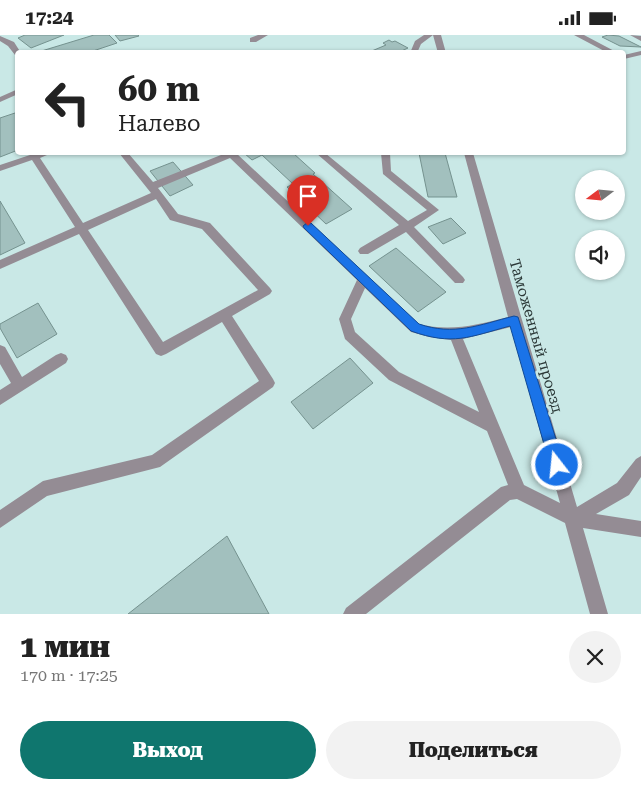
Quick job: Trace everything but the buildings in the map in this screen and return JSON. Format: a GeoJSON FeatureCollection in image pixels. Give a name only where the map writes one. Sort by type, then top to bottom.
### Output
{"type":"FeatureCollection","features":[{"type":"Feature","properties":{"kind":"street"},"geometry":{"type":"LineString","coordinates":[[253,40],[264,35]]}},
{"type":"Feature","properties":{"kind":"street"},"geometry":{"type":"LineString","coordinates":[[414,50],[418,43],[429,35]]}},
{"type":"Feature","properties":{"kind":"street"},"geometry":{"type":"LineString","coordinates":[[437,35],[441,50]]}},
{"type":"Feature","properties":{"kind":"street"},"geometry":{"type":"LineString","coordinates":[[578,35],[608,50]]}},
{"type":"Feature","properties":{"kind":"street"},"geometry":{"type":"LineString","coordinates":[[634,35],[641,39]]}},
{"type":"Feature","properties":{"kind":"street"},"geometry":{"type":"LineString","coordinates":[[0,38],[15,50]]}},
{"type":"Feature","properties":{"kind":"street"},"geometry":{"type":"LineString","coordinates":[[626,57],[641,53]]}},
{"type":"Feature","properties":{"kind":"street"},"geometry":{"type":"LineString","coordinates":[[0,92],[15,91]]}},
{"type":"Feature","properties":{"kind":"street"},"geometry":{"type":"LineString","coordinates":[[0,100],[15,92]]}},
{"type":"Feature","properties":{"kind":"street"},"geometry":{"type":"LineString","coordinates":[[0,168],[36,155]]}},
{"type":"Feature","properties":{"kind":"street"},"geometry":{"type":"LineString","coordinates":[[40,155],[82,228],[161,350],[266,291],[206,226],[174,217],[155,190],[125,155]]}},
{"type":"Feature","properties":{"kind":"street"},"geometry":{"type":"LineString","coordinates":[[0,265],[82,228],[227,155]]}},
{"type":"Feature","properties":{"kind":"street"},"geometry":{"type":"LineString","coordinates":[[233,155],[415,328],[432,334],[456,335],[514,321]]}},
{"type":"Feature","properties":{"kind":"street"},"geometry":{"type":"LineString","coordinates":[[322,155],[408,227],[458,280]]}},
{"type":"Feature","properties":{"kind":"street"},"geometry":{"type":"LineString","coordinates":[[364,251],[408,227],[434,210],[386,172],[386,155]]}},
{"type":"Feature","properties":{"kind":"street","name":"Таможенный проезд"},"geometry":{"type":"LineString","coordinates":[[470,155],[514,321],[573,519],[596,613]]}},
{"type":"Feature","properties":{"kind":"street"},"geometry":{"type":"LineString","coordinates":[[362,279],[345,319],[349,335],[394,377],[492,426]]}},
{"type":"Feature","properties":{"kind":"street"},"geometry":{"type":"LineString","coordinates":[[0,520],[43,489],[155,462],[268,383],[224,315]]}},
{"type":"Feature","properties":{"kind":"street"},"geometry":{"type":"LineString","coordinates":[[456,335],[518,491]]}},
{"type":"Feature","properties":{"kind":"street"},"geometry":{"type":"LineString","coordinates":[[0,351],[19,385]]}},
{"type":"Feature","properties":{"kind":"street"},"geometry":{"type":"LineString","coordinates":[[0,397],[61,359]]}},
{"type":"Feature","properties":{"kind":"street"},"geometry":{"type":"LineString","coordinates":[[573,519],[623,489],[641,464]]}},
{"type":"Feature","properties":{"kind":"street"},"geometry":{"type":"LineString","coordinates":[[352,614],[507,493],[518,491],[573,519],[641,529]]}},
{"type":"Feature","properties":{"kind":"route"},"geometry":{"type":"LineString","coordinates":[[308,226],[415,328],[432,334],[456,335],[514,321],[557,465]]}}]}
